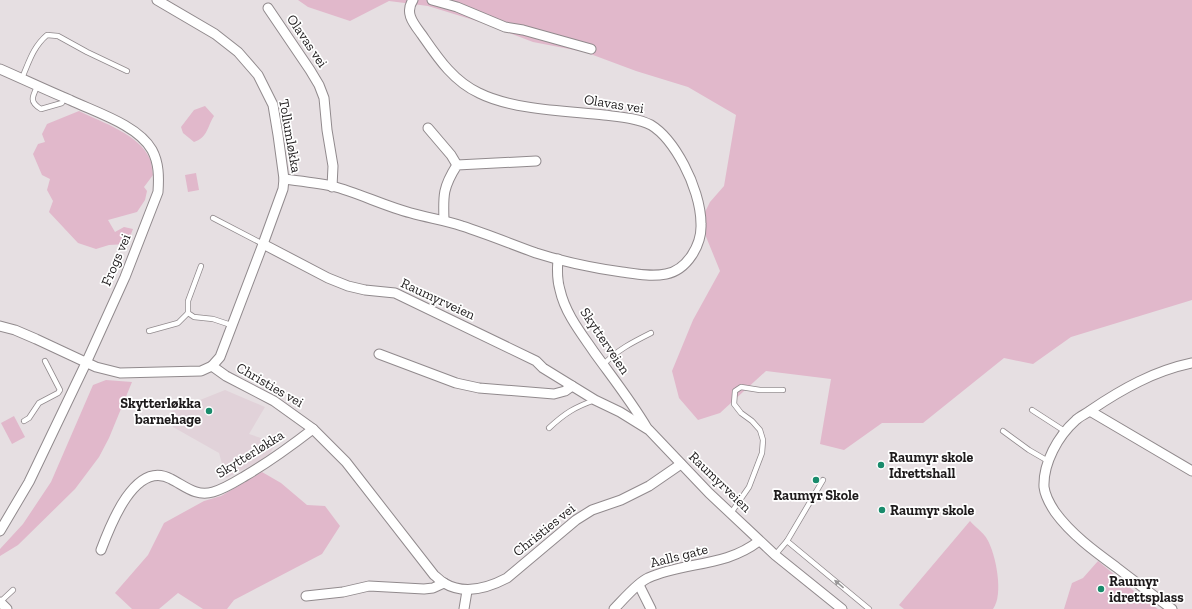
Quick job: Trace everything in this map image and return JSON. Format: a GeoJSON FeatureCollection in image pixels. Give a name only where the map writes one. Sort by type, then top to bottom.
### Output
{"type":"FeatureCollection","features":[{"type":"Feature","properties":{"kind":"street","name":"Tollumløkka"},"geometry":{"type":"LineString","coordinates":[[157,0],[215,34],[238,52],[258,76],[273,105],[284,179],[281,195],[220,357],[212,366]]}},
{"type":"Feature","properties":{"kind":"street","name":"Olavas vei"},"geometry":{"type":"LineString","coordinates":[[284,179],[332,186],[412,214],[444,220],[558,259],[600,269],[644,275],[667,274],[688,260],[700,240],[701,224],[696,194],[688,172],[680,157],[661,132],[650,124],[631,118],[560,111],[496,100],[481,94],[468,87],[449,71],[410,19],[408,10],[413,0]]}},
{"type":"Feature","properties":{"kind":"street"},"geometry":{"type":"LineString","coordinates":[[432,0],[457,7],[505,27],[523,30],[590,49]]}},
{"type":"Feature","properties":{"kind":"street","name":"Olavas vei"},"geometry":{"type":"LineString","coordinates":[[268,8],[310,70],[319,85],[324,98],[327,130],[333,166],[332,186]]}},
{"type":"Feature","properties":{"kind":"street","name":"Frogs vei"},"geometry":{"type":"LineString","coordinates":[[0,69],[38,85],[125,126],[144,139],[152,150],[158,163],[159,178],[158,192],[133,256],[86,363],[29,482],[0,531]]}},
{"type":"Feature","properties":{"kind":"street"},"geometry":{"type":"LineString","coordinates":[[428,128],[451,155],[457,165]]}},
{"type":"Feature","properties":{"kind":"street"},"geometry":{"type":"LineString","coordinates":[[457,165],[536,161]]}},
{"type":"Feature","properties":{"kind":"street"},"geometry":{"type":"LineString","coordinates":[[444,220],[443,199],[445,187],[457,165]]}},
{"type":"Feature","properties":{"kind":"street","name":"Raumyrveien"},"geometry":{"type":"LineString","coordinates":[[263,244],[328,278],[348,286],[364,290],[395,293],[536,361],[543,368],[572,386],[595,400],[620,412],[649,430],[681,464],[774,555],[842,609]]}},
{"type":"Feature","properties":{"kind":"street","name":"Skytterveien"},"geometry":{"type":"LineString","coordinates":[[558,259],[557,273],[560,291],[568,311],[577,327],[649,430]]}},
{"type":"Feature","properties":{"kind":"street"},"geometry":{"type":"LineString","coordinates":[[0,326],[36,338],[86,363],[120,373],[201,371],[212,366]]}},
{"type":"Feature","properties":{"kind":"street"},"geometry":{"type":"LineString","coordinates":[[379,354],[456,383],[479,388],[554,394],[565,391],[572,386]]}},
{"type":"Feature","properties":{"kind":"street"},"geometry":{"type":"LineString","coordinates":[[1172,609],[1085,543],[1055,512],[1044,488],[1048,461],[1056,445],[1076,420],[1126,387],[1151,376],[1192,363]]}},
{"type":"Feature","properties":{"kind":"street","name":"Christies vei"},"geometry":{"type":"LineString","coordinates":[[212,366],[226,376],[274,401],[313,429],[346,462],[434,574],[444,583],[466,590],[497,584],[507,578],[576,520],[592,510],[621,500],[649,486],[681,464]]}},
{"type":"Feature","properties":{"kind":"street"},"geometry":{"type":"LineString","coordinates":[[1090,411],[1192,471]]}},
{"type":"Feature","properties":{"kind":"street","name":"Skytterløkka"},"geometry":{"type":"LineString","coordinates":[[100,550],[116,513],[140,482],[160,475],[170,478],[195,493],[204,494],[213,492],[226,487],[268,462],[313,429]]}},
{"type":"Feature","properties":{"kind":"street","name":"Aalls gate"},"geometry":{"type":"LineString","coordinates":[[614,609],[646,578],[663,572],[724,559],[740,554],[759,541]]}},
{"type":"Feature","properties":{"kind":"street"},"geometry":{"type":"LineString","coordinates":[[306,596],[343,592],[369,586],[424,589],[433,588],[444,583]]}},
{"type":"Feature","properties":{"kind":"street"},"geometry":{"type":"LineString","coordinates":[[638,585],[651,609]]}},
{"type":"Feature","properties":{"kind":"street"},"geometry":{"type":"LineString","coordinates":[[464,609],[466,590]]}},
{"type":"Feature","properties":{"kind":"street"},"geometry":{"type":"LineString","coordinates":[[0,602],[7,609]]}},
{"type":"Feature","properties":{"kind":"lane"},"geometry":{"type":"LineString","coordinates":[[22,78],[28,61],[39,42],[47,36],[58,36],[127,71]]}},
{"type":"Feature","properties":{"kind":"lane"},"geometry":{"type":"LineString","coordinates":[[38,85],[33,95],[35,106],[41,109],[62,103],[64,98]]}},
{"type":"Feature","properties":{"kind":"lane"},"geometry":{"type":"LineString","coordinates":[[213,218],[263,244]]}},
{"type":"Feature","properties":{"kind":"lane"},"geometry":{"type":"LineString","coordinates":[[202,266],[188,301],[188,313],[194,317],[213,319],[231,325]]}},
{"type":"Feature","properties":{"kind":"lane"},"geometry":{"type":"LineString","coordinates":[[150,330],[178,323],[188,313]]}},
{"type":"Feature","properties":{"kind":"lane"},"geometry":{"type":"LineString","coordinates":[[603,364],[612,355],[651,333]]}},
{"type":"Feature","properties":{"kind":"lane"},"geometry":{"type":"LineString","coordinates":[[24,421],[29,418],[39,403],[60,390],[44,361]]}},
{"type":"Feature","properties":{"kind":"lane"},"geometry":{"type":"LineString","coordinates":[[731,513],[749,487],[762,453],[763,440],[760,430],[752,421],[741,413],[734,404],[735,391],[741,387],[760,390],[783,390]]}},
{"type":"Feature","properties":{"kind":"lane"},"geometry":{"type":"LineString","coordinates":[[550,428],[562,415],[582,404],[595,400]]}},
{"type":"Feature","properties":{"kind":"lane"},"geometry":{"type":"LineString","coordinates":[[1032,410],[1066,432]]}},
{"type":"Feature","properties":{"kind":"lane"},"geometry":{"type":"LineString","coordinates":[[1003,431],[1035,454],[1048,461]]}},
{"type":"Feature","properties":{"kind":"lane"},"geometry":{"type":"LineString","coordinates":[[774,555],[787,541],[823,480]]}},
{"type":"Feature","properties":{"kind":"lane"},"geometry":{"type":"LineString","coordinates":[[787,541],[869,609]]}},
{"type":"Feature","properties":{"kind":"lane"},"geometry":{"type":"LineString","coordinates":[[0,602],[13,590]]}},
{"type":"Feature","properties":{"kind":"shaded area"},"geometry":{"type":"Polygon","coordinates":[[[298,0],[1192,0],[1192,300],[1071,337],[1033,364],[1004,358],[923,423],[882,423],[844,450],[820,444],[831,379],[766,371],[720,413],[698,420],[679,398],[672,371],[693,320],[720,271],[700,222],[710,202],[724,186],[736,115],[688,87],[636,71],[585,52],[533,42],[480,22],[428,6],[389,1],[350,21],[308,7],[298,0]]]}},
{"type":"Feature","properties":{"kind":"shaded area"},"geometry":{"type":"Polygon","coordinates":[[[205,106],[214,116],[205,134],[199,140],[194,142],[183,133],[181,127],[194,110],[205,106]]]}},
{"type":"Feature","properties":{"kind":"shaded area"},"geometry":{"type":"Polygon","coordinates":[[[79,111],[129,136],[145,150],[150,159],[153,175],[144,187],[147,191],[145,200],[137,212],[108,220],[115,232],[124,227],[133,229],[127,244],[109,245],[96,249],[78,243],[49,212],[53,201],[47,190],[50,179],[42,175],[33,154],[38,144],[45,142],[42,134],[47,124],[79,111]]]}},
{"type":"Feature","properties":{"kind":"shaded area"},"geometry":{"type":"Polygon","coordinates":[[[196,173],[199,190],[188,192],[185,175],[196,173]]]}},
{"type":"Feature","properties":{"kind":"shaded area"},"geometry":{"type":"Polygon","coordinates":[[[106,380],[132,382],[109,438],[99,457],[75,489],[18,545],[0,556],[0,549],[23,524],[51,482],[93,385],[106,380]]]}},
{"type":"Feature","properties":{"kind":"shaded area"},"geometry":{"type":"Polygon","coordinates":[[[225,390],[265,407],[249,434],[276,443],[268,457],[226,478],[219,453],[173,427],[170,412],[225,390]]]}},
{"type":"Feature","properties":{"kind":"shaded area"},"geometry":{"type":"Polygon","coordinates":[[[14,416],[25,437],[12,444],[1,423],[14,416]]]}},
{"type":"Feature","properties":{"kind":"shaded area"},"geometry":{"type":"Polygon","coordinates":[[[262,472],[281,483],[307,505],[325,506],[340,526],[322,554],[234,600],[227,609],[203,609],[178,593],[159,609],[132,609],[115,593],[148,555],[164,523],[204,501],[221,496],[262,472]]]}},
{"type":"Feature","properties":{"kind":"shaded area"},"geometry":{"type":"Polygon","coordinates":[[[970,521],[986,537],[996,564],[998,574],[998,594],[993,609],[904,609],[899,605],[970,521]]]}},
{"type":"Feature","properties":{"kind":"shaded area","name":"Raumyr idrettsplass"},"geometry":{"type":"Polygon","coordinates":[[[1098,561],[1158,609],[1064,609],[1072,583],[1083,578],[1098,561]]]}},
{"type":"Feature","properties":{"kind":"place","name":"Skytterløkka barnehage"},"geometry":{"type":"Point","coordinates":[209,411]}},
{"type":"Feature","properties":{"kind":"place","name":"Raumyr skole Idrettshall"},"geometry":{"type":"Point","coordinates":[881,465]}},
{"type":"Feature","properties":{"kind":"place","name":"Raumyr Skole"},"geometry":{"type":"Point","coordinates":[816,480]}},
{"type":"Feature","properties":{"kind":"place","name":"Raumyr skole"},"geometry":{"type":"Point","coordinates":[882,510]}},
{"type":"Feature","properties":{"kind":"place","name":"Raumyr idrettsplass"},"geometry":{"type":"Point","coordinates":[1101,589]}}]}
